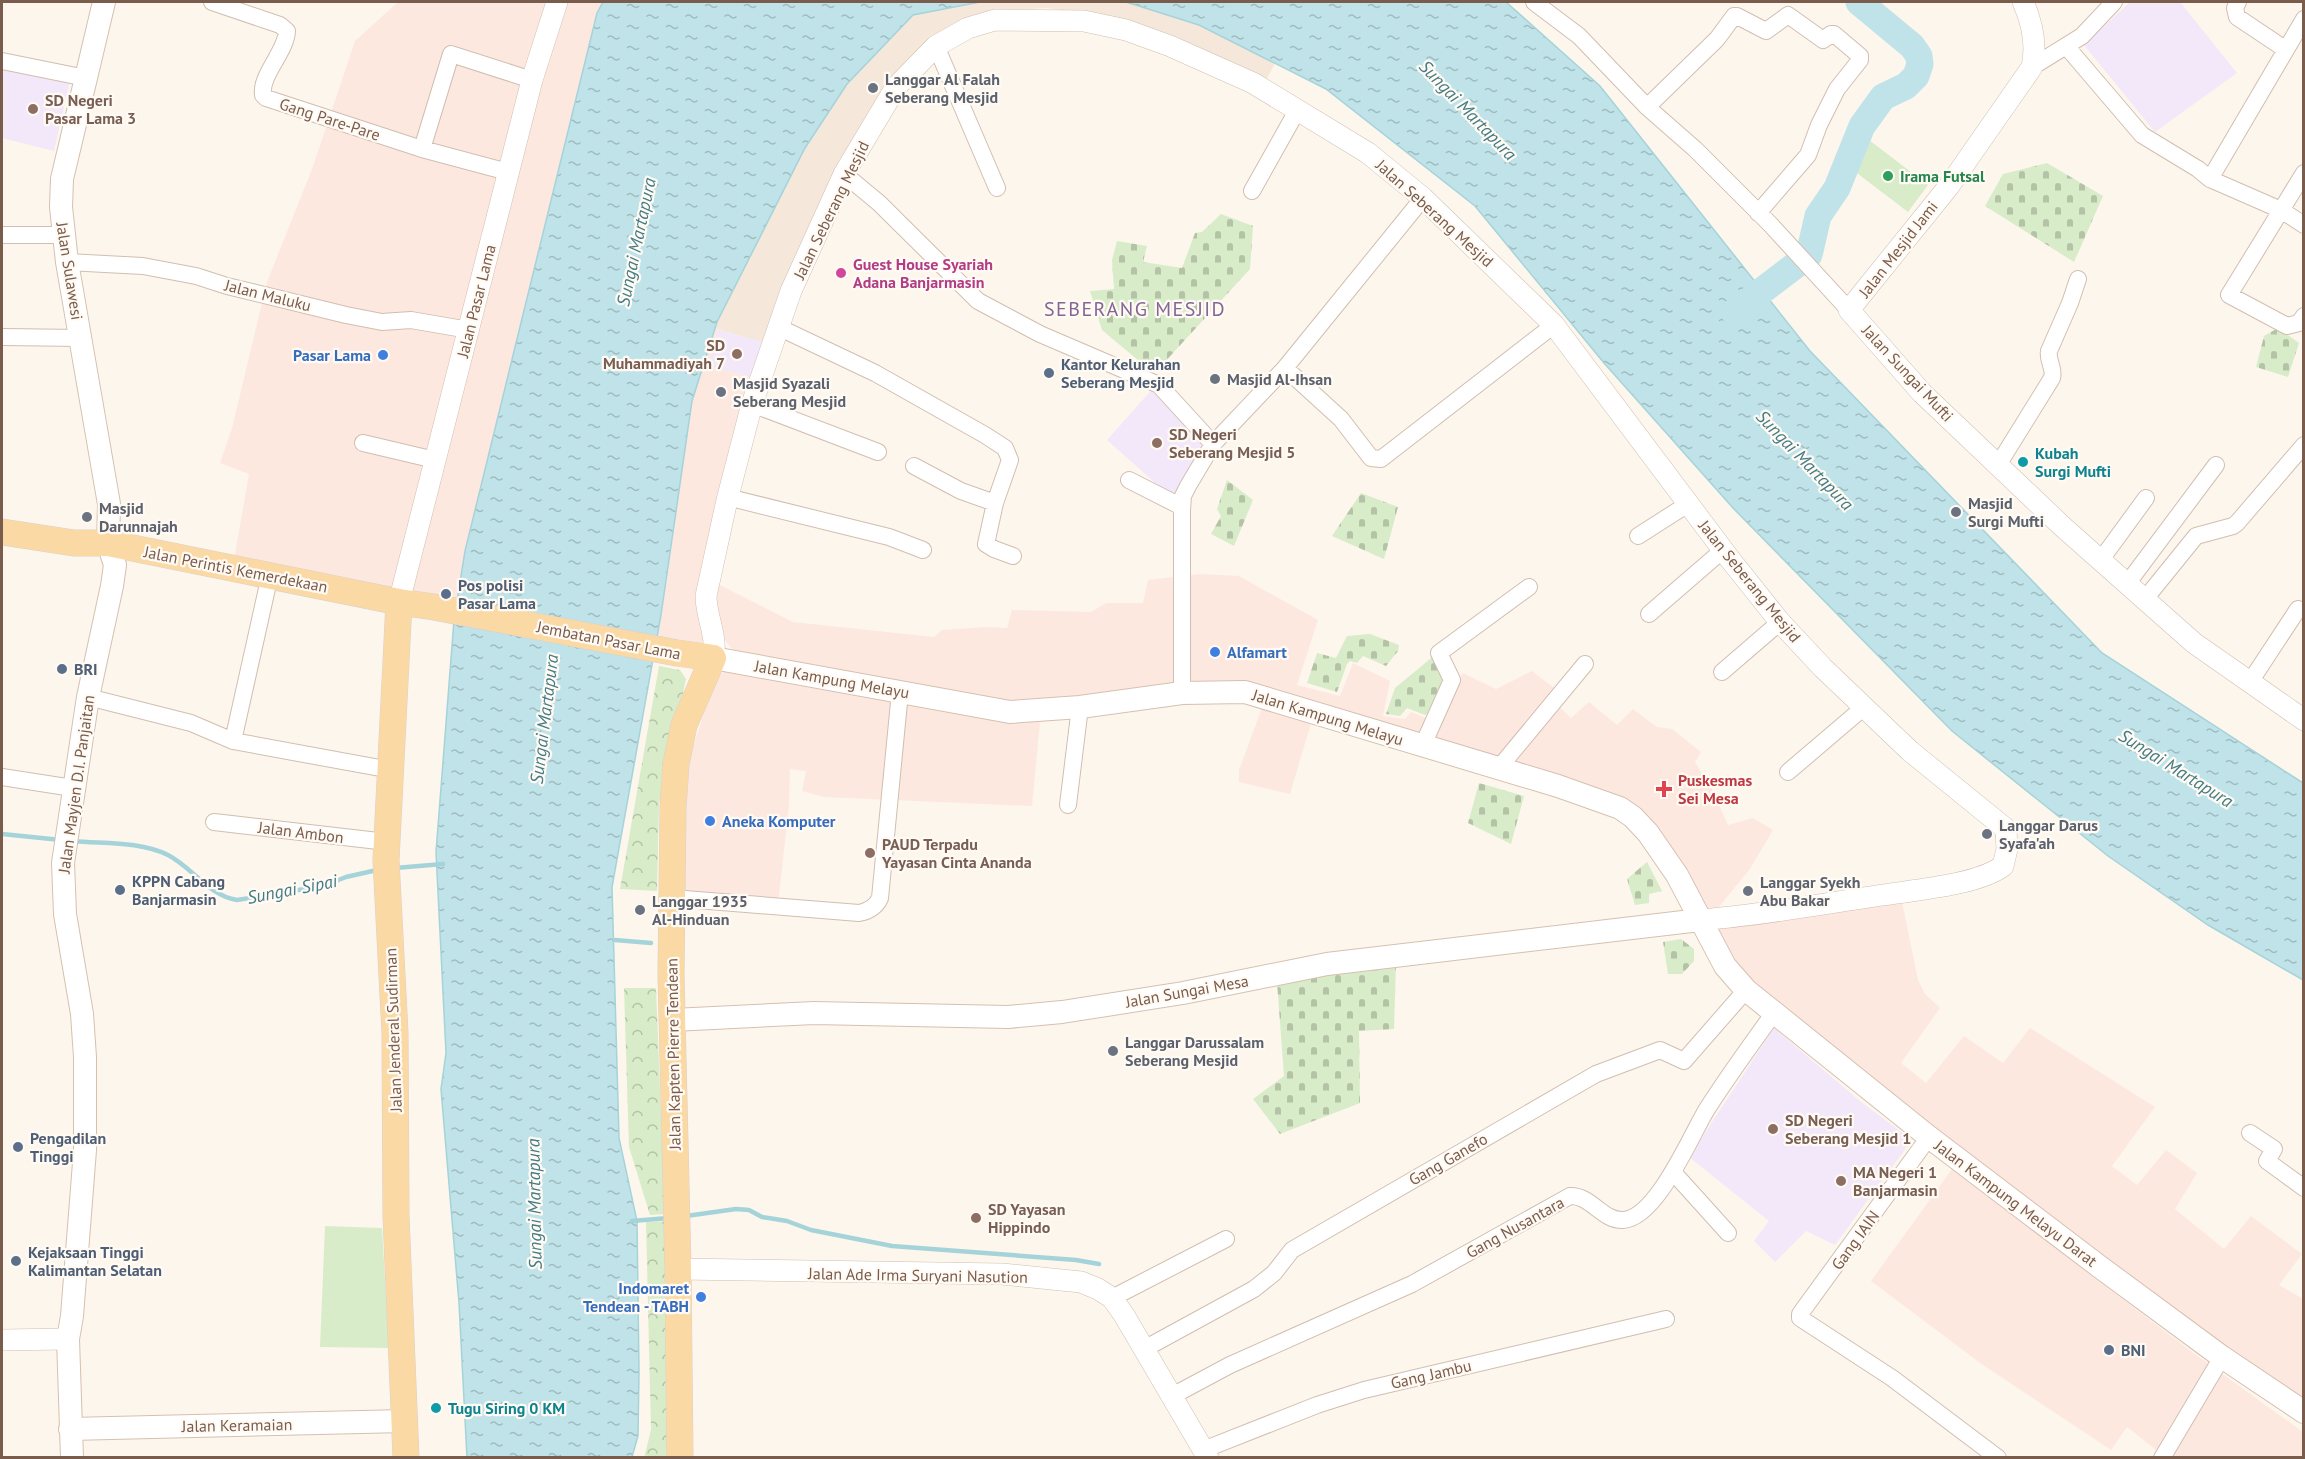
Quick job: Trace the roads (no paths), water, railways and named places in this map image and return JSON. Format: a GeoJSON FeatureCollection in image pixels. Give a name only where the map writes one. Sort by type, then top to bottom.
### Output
{"type":"FeatureCollection","features":[{"type":"Feature","properties":{"kind":"main road","name":"Jalan Sulawesi"},"geometry":{"type":"LineString","coordinates":[[101,2],[62,179],[61,207],[67,262],[109,504],[108,543]]}},
{"type":"Feature","properties":{"kind":"main road","name":"Jalan Perintis Kemerdekaan"},"geometry":{"type":"LineString","coordinates":[[2,532],[74,543],[108,543],[399,602]]}},
{"type":"Feature","properties":{"kind":"main road","name":"Jalan Mayjen D.I. Panjaitan"},"geometry":{"type":"LineString","coordinates":[[72,1458],[68,1339],[72,1317],[85,1150],[85,1057],[82,1014],[65,914],[63,857],[88,697],[112,586],[115,565],[108,543]]}},
{"type":"Feature","properties":{"kind":"main road","name":"Jembatan Pasar Lama"},"geometry":{"type":"LineString","coordinates":[[399,602],[713,658]]}},
{"type":"Feature","properties":{"kind":"main road","name":"Jalan Jenderal Sudirman"},"geometry":{"type":"LineString","coordinates":[[399,602],[387,851],[395,1034],[396,1216],[406,1458]]}},
{"type":"Feature","properties":{"kind":"main road","name":"Jalan Kampung Melayu"},"geometry":{"type":"LineString","coordinates":[[713,658],[1010,712],[1080,708],[1182,693],[1245,692],[1604,801],[1620,808],[1633,817],[1661,850],[1677,875],[1700,920]]}},
{"type":"Feature","properties":{"kind":"main road","name":"Jalan Kapten Pierre Tendean"},"geometry":{"type":"LineString","coordinates":[[680,1458],[672,1020],[673,807],[676,764],[684,725],[713,658]]}},
{"type":"Feature","properties":{"kind":"main road","name":"Jalan Kampung Melayu Darat"},"geometry":{"type":"LineString","coordinates":[[1700,920],[1725,966],[1746,990],[1773,1014],[1929,1137],[2100,1267],[2222,1357],[2304,1412]]}},
{"type":"Feature","properties":{"kind":"main road","name":"Jalan Sungai Mesa"},"geometry":{"type":"LineString","coordinates":[[672,1020],[814,1012],[1008,1017],[1062,1012],[1183,993],[1327,964],[1700,920]]}},
{"type":"Feature","properties":{"kind":"main road","name":"Jalan Keramaian"},"geometry":{"type":"LineString","coordinates":[[70,1429],[405,1422]]}},
{"type":"Feature","properties":{"kind":"street","name":"Gang Pare-Pare"},"geometry":{"type":"LineString","coordinates":[[212,2],[280,25],[287,31],[285,41],[263,87],[263,95],[266,98],[422,149],[508,172]]}},
{"type":"Feature","properties":{"kind":"street","name":"Jalan Sungai Mufti"},"geometry":{"type":"LineString","coordinates":[[1534,2],[1579,36],[1647,106],[1695,149],[1850,310],[1923,393],[2100,561],[2194,643],[2303,717]]}},
{"type":"Feature","properties":{"kind":"street"},"geometry":{"type":"LineString","coordinates":[[2023,2],[2030,18],[2034,43],[2032,66]]}},
{"type":"Feature","properties":{"kind":"street"},"geometry":{"type":"LineString","coordinates":[[2032,66],[2082,36],[2115,2]]}},
{"type":"Feature","properties":{"kind":"street"},"geometry":{"type":"LineString","coordinates":[[2238,2],[2235,8],[2237,17],[2285,49]]}},
{"type":"Feature","properties":{"kind":"street","name":"Jalan Pasar Lama"},"geometry":{"type":"LineString","coordinates":[[399,602],[552,4]]}},
{"type":"Feature","properties":{"kind":"street"},"geometry":{"type":"LineString","coordinates":[[1647,106],[1709,47],[1734,16],[1766,31],[1788,15],[1823,40],[1834,34],[1860,56],[1860,60],[1837,89],[1822,118],[1809,155],[1758,213]]}},
{"type":"Feature","properties":{"kind":"street"},"geometry":{"type":"LineString","coordinates":[[2210,179],[2304,19]]}},
{"type":"Feature","properties":{"kind":"street","name":"Jalan Seberang Mesjid"},"geometry":{"type":"LineString","coordinates":[[713,658],[715,643],[706,608],[706,596],[727,497],[752,404],[791,291],[844,174],[896,87],[936,46],[968,28],[995,20],[1084,21],[1126,30],[1170,46],[1253,83],[1368,153],[1423,198],[1554,325],[1780,622],[1863,708],[1933,772],[2006,829],[2007,849],[2003,866],[1984,876],[1918,889],[1700,920]]}},
{"type":"Feature","properties":{"kind":"street"},"geometry":{"type":"LineString","coordinates":[[936,46],[997,188]]}},
{"type":"Feature","properties":{"kind":"street"},"geometry":{"type":"LineString","coordinates":[[2066,46],[2142,135],[2198,169],[2210,179],[2282,210],[2304,225]]}},
{"type":"Feature","properties":{"kind":"street"},"geometry":{"type":"LineString","coordinates":[[422,149],[452,54],[532,80]]}},
{"type":"Feature","properties":{"kind":"street"},"geometry":{"type":"LineString","coordinates":[[2,61],[86,78]]}},
{"type":"Feature","properties":{"kind":"street","name":"Jalan Mesjid Jami"},"geometry":{"type":"LineString","coordinates":[[1850,310],[1949,186],[2032,66]]}},
{"type":"Feature","properties":{"kind":"street"},"geometry":{"type":"LineString","coordinates":[[1252,191],[1298,109]]}},
{"type":"Feature","properties":{"kind":"street"},"geometry":{"type":"LineString","coordinates":[[2304,173],[2229,295],[2287,326],[2299,323],[2304,316]]}},
{"type":"Feature","properties":{"kind":"street"},"geometry":{"type":"LineString","coordinates":[[844,174],[879,203],[978,301],[1040,334],[1158,385],[1213,444]]}},
{"type":"Feature","properties":{"kind":"street"},"geometry":{"type":"LineString","coordinates":[[1182,693],[1183,496],[1213,444],[1285,368],[1423,198]]}},
{"type":"Feature","properties":{"kind":"street"},"geometry":{"type":"LineString","coordinates":[[2,235],[63,235]]}},
{"type":"Feature","properties":{"kind":"street","name":"Jalan Maluku"},"geometry":{"type":"LineString","coordinates":[[67,262],[143,266],[196,276],[227,286],[355,317],[382,322],[411,320],[469,330]]}},
{"type":"Feature","properties":{"kind":"street"},"geometry":{"type":"LineString","coordinates":[[1998,465],[2052,378],[2053,370],[2048,357],[2049,351],[2078,279]]}},
{"type":"Feature","properties":{"kind":"street"},"geometry":{"type":"LineString","coordinates":[[1285,368],[1329,407],[1371,458],[1376,460],[1381,459],[1554,325]]}},
{"type":"Feature","properties":{"kind":"street"},"geometry":{"type":"LineString","coordinates":[[778,327],[875,373],[1005,447],[1010,460],[995,503],[986,543],[994,549],[1013,556]]}},
{"type":"Feature","properties":{"kind":"street"},"geometry":{"type":"LineString","coordinates":[[2,337],[81,338]]}},
{"type":"Feature","properties":{"kind":"street"},"geometry":{"type":"LineString","coordinates":[[752,404],[878,452]]}},
{"type":"Feature","properties":{"kind":"street"},"geometry":{"type":"LineString","coordinates":[[363,442],[435,460]]}},
{"type":"Feature","properties":{"kind":"street"},"geometry":{"type":"LineString","coordinates":[[2145,599],[2196,536],[2237,523],[2304,445]]}},
{"type":"Feature","properties":{"kind":"street"},"geometry":{"type":"LineString","coordinates":[[2127,584],[2216,465]]}},
{"type":"Feature","properties":{"kind":"street"},"geometry":{"type":"LineString","coordinates":[[914,466],[961,491],[995,503]]}},
{"type":"Feature","properties":{"kind":"street"},"geometry":{"type":"LineString","coordinates":[[1129,480],[1182,507]]}},
{"type":"Feature","properties":{"kind":"street"},"geometry":{"type":"LineString","coordinates":[[727,497],[889,537],[923,550]]}},
{"type":"Feature","properties":{"kind":"street"},"geometry":{"type":"LineString","coordinates":[[2100,561],[2145,498]]}},
{"type":"Feature","properties":{"kind":"street"},"geometry":{"type":"LineString","coordinates":[[1638,536],[1688,504]]}},
{"type":"Feature","properties":{"kind":"street"},"geometry":{"type":"LineString","coordinates":[[1649,615],[1723,550]]}},
{"type":"Feature","properties":{"kind":"street"},"geometry":{"type":"LineString","coordinates":[[232,741],[270,575]]}},
{"type":"Feature","properties":{"kind":"street"},"geometry":{"type":"LineString","coordinates":[[1423,746],[1452,680],[1439,653],[1529,587]]}},
{"type":"Feature","properties":{"kind":"street"},"geometry":{"type":"LineString","coordinates":[[2250,682],[2298,609]]}},
{"type":"Feature","properties":{"kind":"street"},"geometry":{"type":"LineString","coordinates":[[1722,672],[1780,622]]}},
{"type":"Feature","properties":{"kind":"street"},"geometry":{"type":"LineString","coordinates":[[1498,769],[1585,664]]}},
{"type":"Feature","properties":{"kind":"street"},"geometry":{"type":"LineString","coordinates":[[672,898],[859,913],[876,905],[880,898],[900,692]]}},
{"type":"Feature","properties":{"kind":"street"},"geometry":{"type":"LineString","coordinates":[[88,697],[191,723],[232,741],[391,770]]}},
{"type":"Feature","properties":{"kind":"street"},"geometry":{"type":"LineString","coordinates":[[1068,805],[1080,708]]}},
{"type":"Feature","properties":{"kind":"street"},"geometry":{"type":"LineString","coordinates":[[1788,772],[1863,708]]}},
{"type":"Feature","properties":{"kind":"street"},"geometry":{"type":"LineString","coordinates":[[2,777],[73,788]]}},
{"type":"Feature","properties":{"kind":"street","name":"Jalan Ambon"},"geometry":{"type":"LineString","coordinates":[[214,822],[387,851]]}},
{"type":"Feature","properties":{"kind":"street","name":"Gang Ganefo"},"geometry":{"type":"LineString","coordinates":[[1144,1349],[1254,1289],[1274,1274],[1292,1250],[1596,1074],[1660,1050],[1683,1061],[1746,990]]}},
{"type":"Feature","properties":{"kind":"street","name":"Gang Nusantara"},"geometry":{"type":"LineString","coordinates":[[1172,1396],[1230,1365],[1412,1284],[1570,1196],[1584,1198],[1615,1219],[1631,1218],[1637,1215],[1673,1173],[1706,1112],[1773,1014]]}},
{"type":"Feature","properties":{"kind":"street"},"geometry":{"type":"LineString","coordinates":[[2250,1133],[2274,1149],[2267,1161],[2304,1188]]}},
{"type":"Feature","properties":{"kind":"street","name":"Gang IAIN"},"geometry":{"type":"LineString","coordinates":[[1929,1137],[1800,1314],[1800,1318],[1892,1378],[1998,1458]]}},
{"type":"Feature","properties":{"kind":"street"},"geometry":{"type":"LineString","coordinates":[[1673,1173],[1728,1233]]}},
{"type":"Feature","properties":{"kind":"street"},"geometry":{"type":"LineString","coordinates":[[1112,1298],[1226,1239]]}},
{"type":"Feature","properties":{"kind":"street","name":"Jalan Ade Irma Suryani Nasution"},"geometry":{"type":"LineString","coordinates":[[678,1269],[1002,1274],[1081,1282],[1112,1298],[1205,1454]]}},
{"type":"Feature","properties":{"kind":"street","name":"Gang Jambu"},"geometry":{"type":"LineString","coordinates":[[1205,1454],[1317,1405],[1364,1390],[1666,1318]]}},
{"type":"Feature","properties":{"kind":"street"},"geometry":{"type":"LineString","coordinates":[[2,1340],[68,1339]]}},
{"type":"Feature","properties":{"kind":"street"},"geometry":{"type":"LineString","coordinates":[[2162,1458],[2222,1357]]}},
{"type":"Feature","properties":{"kind":"water","name":"Sungai Martapura"},"geometry":{"type":"Polygon","coordinates":[[[603,2],[980,2],[913,15],[847,84],[805,148],[717,322],[692,401],[661,615],[612,887],[619,1138],[637,1221],[638,1436],[632,1457],[467,1458],[459,1303],[441,1089],[446,1053],[436,852],[454,620],[465,551],[597,13],[603,2]]]}},
{"type":"Feature","properties":{"kind":"water","name":"Sungai Martapura"},"geometry":{"type":"Polygon","coordinates":[[[1126,2],[1506,2],[1600,86],[1810,351],[2102,653],[2303,783],[2303,980],[2208,925],[2108,856],[1952,731],[1733,508],[1604,363],[1475,206],[1326,89],[1199,25],[1126,2]]]}},
{"type":"Feature","properties":{"kind":"waterway"},"geometry":{"type":"LineString","coordinates":[[1734,312],[1809,255],[1818,216],[1837,188],[1862,126],[1883,97],[1906,86],[1916,76],[1920,64],[1919,56],[1912,46],[1859,2]]}},
{"type":"Feature","properties":{"kind":"waterway","name":"Sungai Sipai"},"geometry":{"type":"LineString","coordinates":[[2,834],[61,840]]}},
{"type":"Feature","properties":{"kind":"waterway","name":"Sungai Sipai"},"geometry":{"type":"LineString","coordinates":[[73,841],[133,845],[157,851],[177,860],[218,893],[237,900],[323,886],[346,877],[377,870]]}},
{"type":"Feature","properties":{"kind":"waterway","name":"Sungai Sipai"},"geometry":{"type":"LineString","coordinates":[[395,868],[443,864]]}},
{"type":"Feature","properties":{"kind":"waterway"},"geometry":{"type":"LineString","coordinates":[[615,940],[651,943]]}},
{"type":"Feature","properties":{"kind":"waterway"},"geometry":{"type":"LineString","coordinates":[[686,1216],[736,1209],[749,1210],[762,1217],[787,1221],[811,1230],[892,1246],[1076,1260],[1099,1264]]}},
{"type":"Feature","properties":{"kind":"waterway"},"geometry":{"type":"LineString","coordinates":[[632,1221],[668,1218]]}},
{"type":"Feature","properties":{"kind":"place","name":"Langgar Al Falah Seberang Mesjid"},"geometry":{"type":"Point","coordinates":[873,88]}},
{"type":"Feature","properties":{"kind":"place","name":"SD Negeri Pasar Lama 3"},"geometry":{"type":"Point","coordinates":[33,109]}},
{"type":"Feature","properties":{"kind":"place","name":"Irama Futsal"},"geometry":{"type":"Point","coordinates":[1888,176]}},
{"type":"Feature","properties":{"kind":"place","name":"Guest House Syariah Adana Banjarmasin"},"geometry":{"type":"Point","coordinates":[841,273]}},
{"type":"Feature","properties":{"kind":"place","name":"SD Muhammadiyah 7"},"geometry":{"type":"Point","coordinates":[737,354]}},
{"type":"Feature","properties":{"kind":"place","name":"Pasar Lama"},"geometry":{"type":"Point","coordinates":[383,355]}},
{"type":"Feature","properties":{"kind":"place","name":"Kantor Kelurahan Seberang Mesjid"},"geometry":{"type":"Point","coordinates":[1049,373]}},
{"type":"Feature","properties":{"kind":"place","name":"Masjid Al-Ihsan"},"geometry":{"type":"Point","coordinates":[1215,379]}},
{"type":"Feature","properties":{"kind":"place","name":"Masjid Syazali Seberang Mesjid"},"geometry":{"type":"Point","coordinates":[721,392]}},
{"type":"Feature","properties":{"kind":"place","name":"SD Negeri Seberang Mesjid 5"},"geometry":{"type":"Point","coordinates":[1157,443]}},
{"type":"Feature","properties":{"kind":"place","name":"Kubah Surgi Mufti"},"geometry":{"type":"Point","coordinates":[2023,462]}},
{"type":"Feature","properties":{"kind":"place","name":"Masjid Surgi Mufti"},"geometry":{"type":"Point","coordinates":[1956,512]}},
{"type":"Feature","properties":{"kind":"place","name":"Masjid Darunnajah"},"geometry":{"type":"Point","coordinates":[87,517]}},
{"type":"Feature","properties":{"kind":"place","name":"Pos polisi Pasar Lama"},"geometry":{"type":"Point","coordinates":[446,594]}},
{"type":"Feature","properties":{"kind":"place","name":"Alfamart"},"geometry":{"type":"Point","coordinates":[1215,652]}},
{"type":"Feature","properties":{"kind":"place","name":"BRI"},"geometry":{"type":"Point","coordinates":[62,669]}},
{"type":"Feature","properties":{"kind":"place","name":"Puskesmas Sei Mesa"},"geometry":{"type":"Point","coordinates":[1664,789]}},
{"type":"Feature","properties":{"kind":"place","name":"Aneka Komputer"},"geometry":{"type":"Point","coordinates":[710,821]}},
{"type":"Feature","properties":{"kind":"place","name":"Langgar Darus Syafa'ah"},"geometry":{"type":"Point","coordinates":[1987,834]}},
{"type":"Feature","properties":{"kind":"place","name":"PAUD Terpadu Yayasan Cinta Ananda"},"geometry":{"type":"Point","coordinates":[870,853]}},
{"type":"Feature","properties":{"kind":"place","name":"KPPN Cabang Banjarmasin"},"geometry":{"type":"Point","coordinates":[120,890]}},
{"type":"Feature","properties":{"kind":"place","name":"Langgar Syekh Abu Bakar"},"geometry":{"type":"Point","coordinates":[1748,891]}},
{"type":"Feature","properties":{"kind":"place","name":"Langgar 1935 Al-Hinduan"},"geometry":{"type":"Point","coordinates":[640,910]}},
{"type":"Feature","properties":{"kind":"place","name":"Langgar Darussalam Seberang Mesjid"},"geometry":{"type":"Point","coordinates":[1113,1051]}},
{"type":"Feature","properties":{"kind":"place","name":"SD Negeri Seberang Mesjid 1"},"geometry":{"type":"Point","coordinates":[1773,1129]}},
{"type":"Feature","properties":{"kind":"place","name":"Pengadilan Tinggi"},"geometry":{"type":"Point","coordinates":[18,1147]}},
{"type":"Feature","properties":{"kind":"place","name":"MA Negeri 1 Banjarmasin"},"geometry":{"type":"Point","coordinates":[1841,1181]}},
{"type":"Feature","properties":{"kind":"place","name":"SD Yayasan Hippindo"},"geometry":{"type":"Point","coordinates":[976,1218]}},
{"type":"Feature","properties":{"kind":"place","name":"Kejaksaan Tinggi Kalimantan Selatan"},"geometry":{"type":"Point","coordinates":[16,1261]}},
{"type":"Feature","properties":{"kind":"place","name":"Indomaret Tendean - TABH"},"geometry":{"type":"Point","coordinates":[701,1297]}},
{"type":"Feature","properties":{"kind":"place","name":"BNI"},"geometry":{"type":"Point","coordinates":[2109,1350]}},
{"type":"Feature","properties":{"kind":"place","name":"Tugu Siring 0 KM"},"geometry":{"type":"Point","coordinates":[436,1408]}},
{"type":"Feature","properties":{"kind":"district","name":"SEBERANG MESJID"},"geometry":{"type":"Point","coordinates":[1135,309]}}]}
